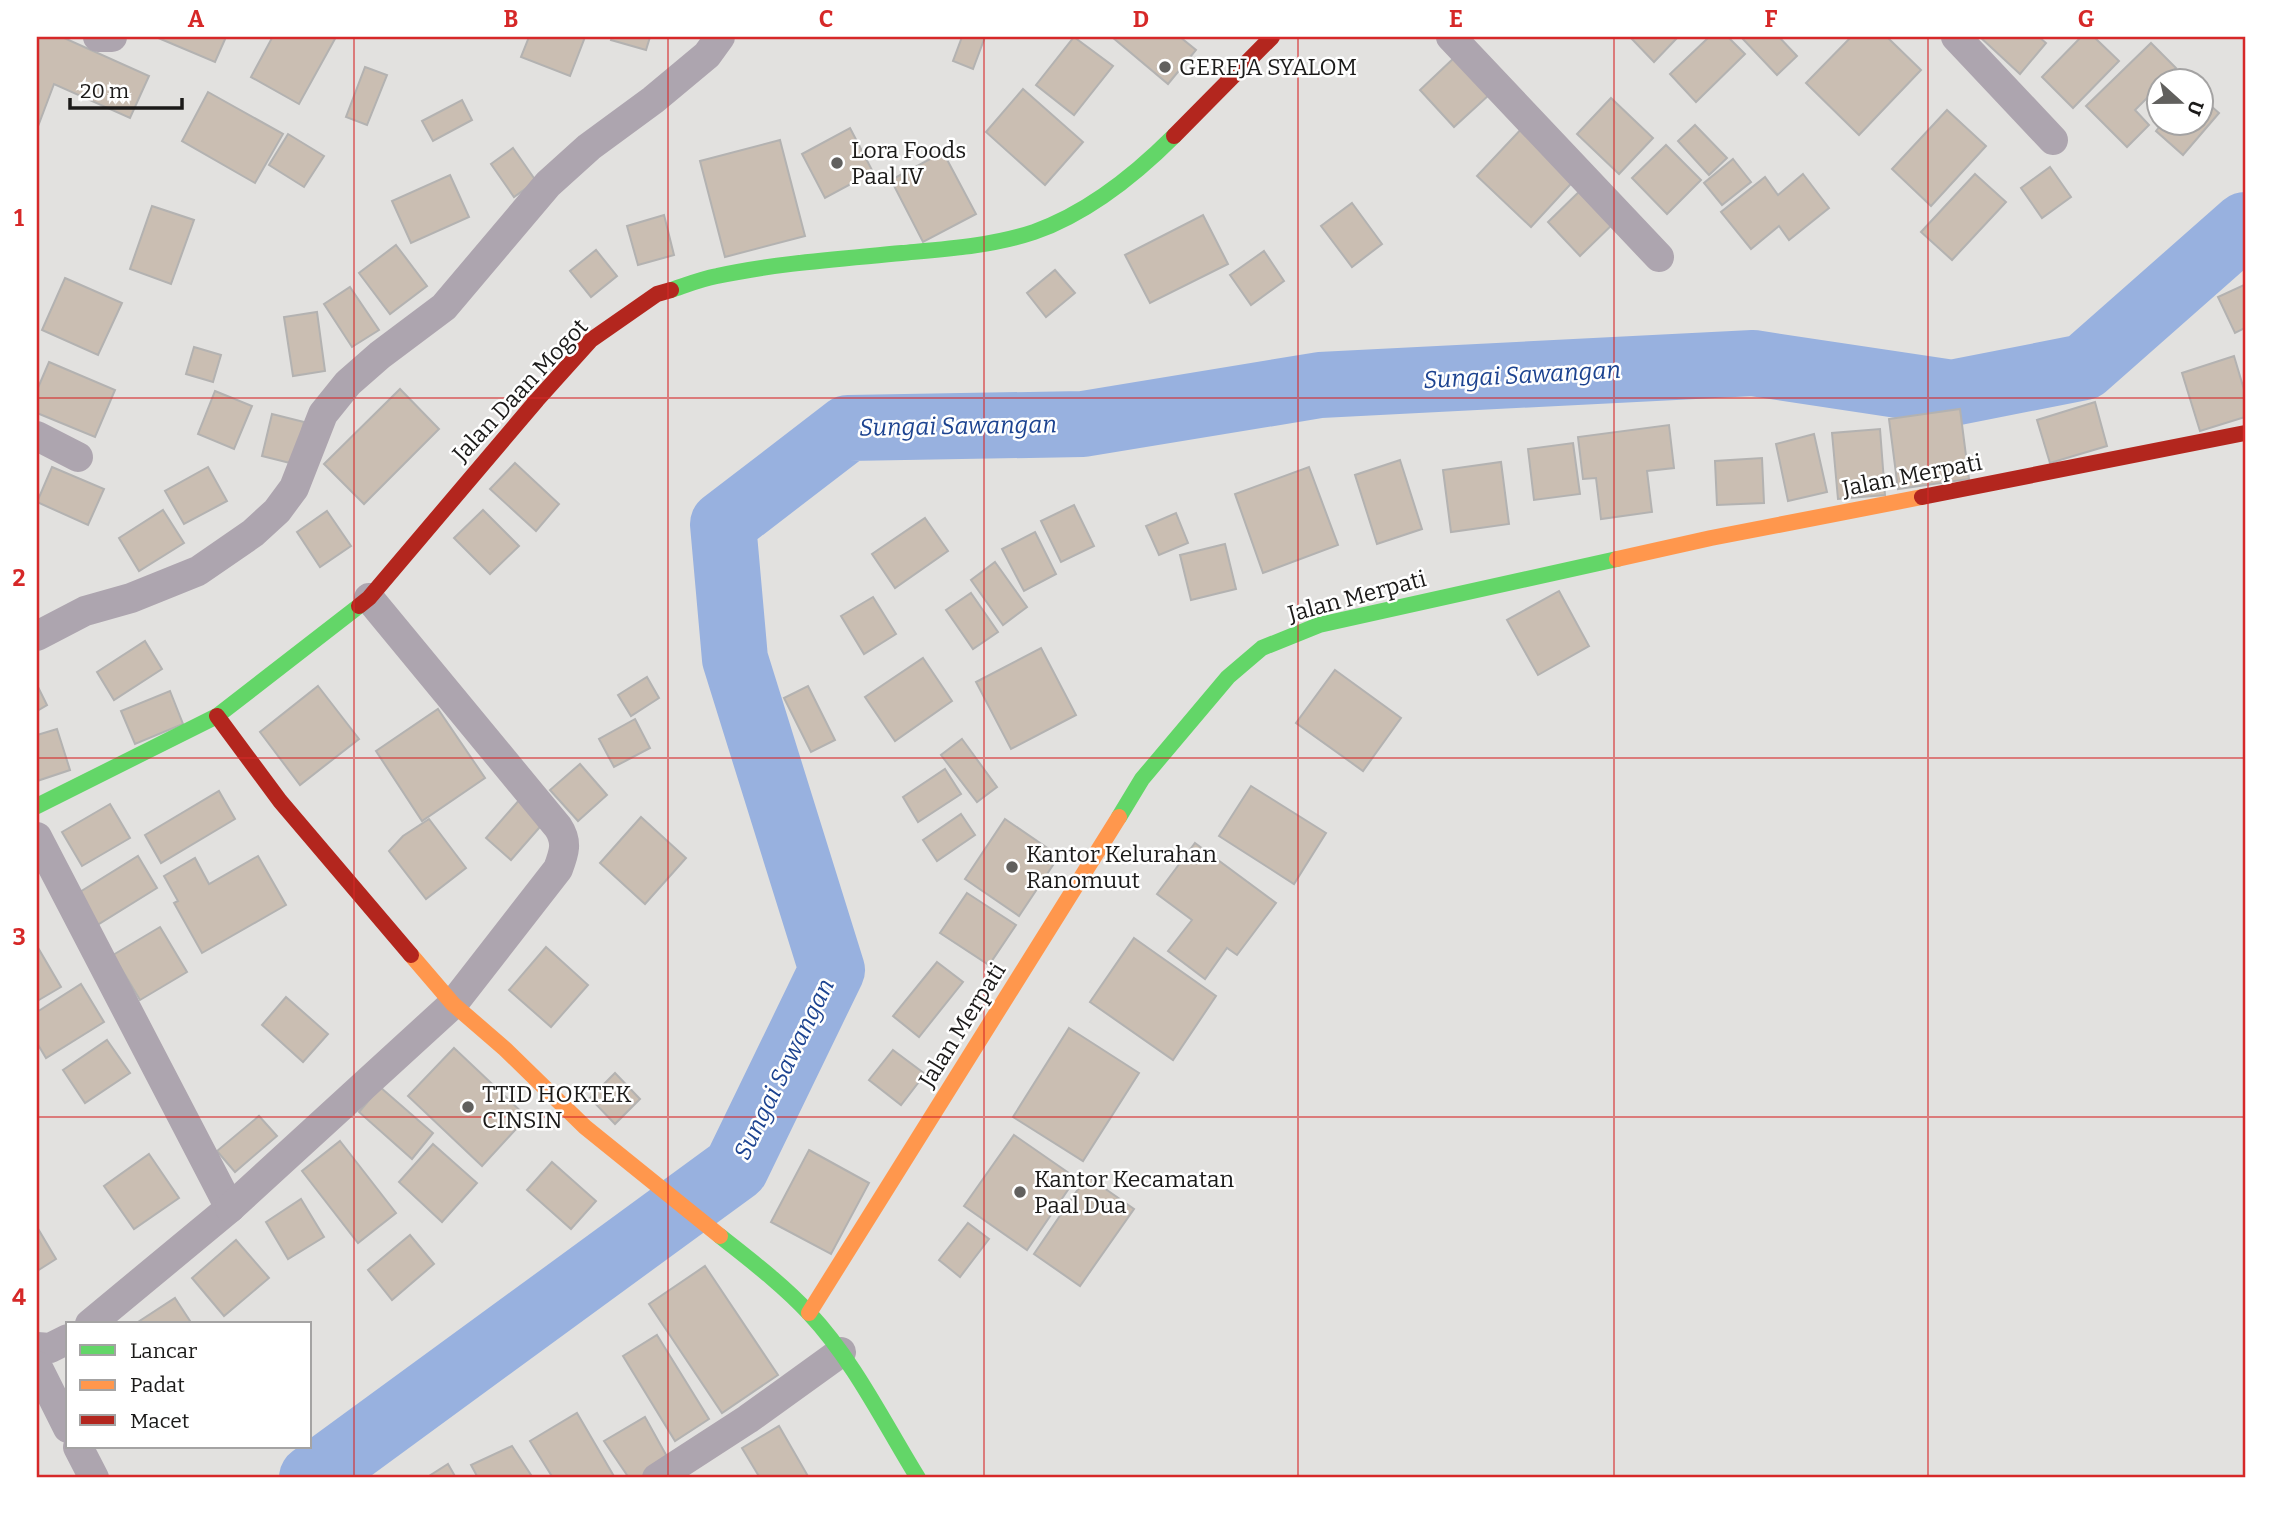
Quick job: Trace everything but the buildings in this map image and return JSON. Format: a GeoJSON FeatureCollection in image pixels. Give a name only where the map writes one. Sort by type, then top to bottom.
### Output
{"type":"FeatureCollection","features":[{"type":"Feature","properties":{"kind":"street"},"geometry":{"type":"LineString","coordinates":[[98,37],[112,37]]}},
{"type":"Feature","properties":{"kind":"street"},"geometry":{"type":"LineString","coordinates":[[37,636],[85,611],[131,598],[198,571],[253,533],[277,511],[294,488],[323,414],[348,383],[444,307],[548,184],[589,147],[653,100],[707,55],[720,37]]}},
{"type":"Feature","properties":{"kind":"street","name":"Jalan Daan Mogot"},"geometry":{"type":"LineString","coordinates":[[37,806],[217,716],[369,598],[501,441],[591,340],[657,294],[715,275],[974,246],[1033,232],[1068,218],[1107,194],[1147,163],[1272,37]]}},
{"type":"Feature","properties":{"kind":"street"},"geometry":{"type":"LineString","coordinates":[[1451,37],[1659,257]]}},
{"type":"Feature","properties":{"kind":"street"},"geometry":{"type":"LineString","coordinates":[[1956,37],[2053,140]]}},
{"type":"Feature","properties":{"kind":"street","name":"Jalan Merpati"},"geometry":{"type":"LineString","coordinates":[[809,1313],[1142,779],[1228,677],[1262,648],[1319,625],[1711,538],[2245,433]]}},
{"type":"Feature","properties":{"kind":"street"},"geometry":{"type":"LineString","coordinates":[[37,436],[78,457]]}},
{"type":"Feature","properties":{"kind":"street"},"geometry":{"type":"LineString","coordinates":[[92,1322],[230,1208],[453,1004],[558,869],[565,848],[558,827],[369,598]]}},
{"type":"Feature","properties":{"kind":"street"},"geometry":{"type":"LineString","coordinates":[[217,716],[280,801],[453,1004],[505,1049],[585,1127],[766,1273],[809,1313],[841,1352],[918,1478]]}},
{"type":"Feature","properties":{"kind":"street"},"geometry":{"type":"LineString","coordinates":[[37,837],[230,1208]]}},
{"type":"Feature","properties":{"kind":"street"},"geometry":{"type":"LineString","coordinates":[[37,1347],[50,1348],[66,1340]]}},
{"type":"Feature","properties":{"kind":"street"},"geometry":{"type":"LineString","coordinates":[[657,1478],[748,1419],[841,1352]]}},
{"type":"Feature","properties":{"kind":"street"},"geometry":{"type":"LineString","coordinates":[[37,1366],[66,1423]]}},
{"type":"Feature","properties":{"kind":"street"},"geometry":{"type":"LineString","coordinates":[[79,1448],[94,1478]]}},
{"type":"Feature","properties":{"kind":"waterway","name":"Sungai Sawangan"},"geometry":{"type":"LineString","coordinates":[[312,1478],[736,1168],[832,970],[735,659],[723,524],[848,428],[1083,424],[1320,385],[1753,363],[1952,393],[2084,367],[2245,225]]}},
{"type":"Feature","properties":{"kind":"traffic: fast"},"geometry":{"type":"LineString","coordinates":[[671,290],[711,277],[762,268],[969,246],[1034,232],[1073,215],[1109,192],[1174,136]]}},
{"type":"Feature","properties":{"kind":"traffic: fast"},"geometry":{"type":"LineString","coordinates":[[1119,817],[1142,779],[1228,677],[1262,648],[1319,625],[1617,559]]}},
{"type":"Feature","properties":{"kind":"traffic: fast"},"geometry":{"type":"LineString","coordinates":[[37,806],[217,716],[359,606]]}},
{"type":"Feature","properties":{"kind":"traffic: fast"},"geometry":{"type":"LineString","coordinates":[[720,1236],[788,1292],[825,1332],[868,1393],[918,1478]]}},
{"type":"Feature","properties":{"kind":"traffic: slow"},"geometry":{"type":"LineString","coordinates":[[1617,559],[1922,497]]}},
{"type":"Feature","properties":{"kind":"traffic: slow"},"geometry":{"type":"LineString","coordinates":[[809,1313],[1119,817]]}},
{"type":"Feature","properties":{"kind":"traffic: slow"},"geometry":{"type":"LineString","coordinates":[[411,955],[453,1004],[505,1049],[585,1127],[720,1236]]}},
{"type":"Feature","properties":{"kind":"traffic: jam"},"geometry":{"type":"LineString","coordinates":[[1174,136],[1272,37]]}},
{"type":"Feature","properties":{"kind":"traffic: jam"},"geometry":{"type":"LineString","coordinates":[[359,606],[369,598],[591,340],[657,294],[671,290]]}},
{"type":"Feature","properties":{"kind":"traffic: jam"},"geometry":{"type":"LineString","coordinates":[[1922,497],[2245,433]]}},
{"type":"Feature","properties":{"kind":"traffic: jam"},"geometry":{"type":"LineString","coordinates":[[217,716],[280,801],[411,955]]}},
{"type":"Feature","properties":{"kind":"place","name":"GEREJA SYALOM"},"geometry":{"type":"Point","coordinates":[1165,67]}},
{"type":"Feature","properties":{"kind":"place","name":"Lora Foods Paal IV"},"geometry":{"type":"Point","coordinates":[837,163]}},
{"type":"Feature","properties":{"kind":"place","name":"Kantor Kelurahan Ranomuut"},"geometry":{"type":"Point","coordinates":[1012,867]}},
{"type":"Feature","properties":{"kind":"place","name":"TTID HOKTEK CINSIN"},"geometry":{"type":"Point","coordinates":[468,1107]}},
{"type":"Feature","properties":{"kind":"place","name":"Kantor Kecamatan Paal Dua"},"geometry":{"type":"Point","coordinates":[1020,1192]}}]}
